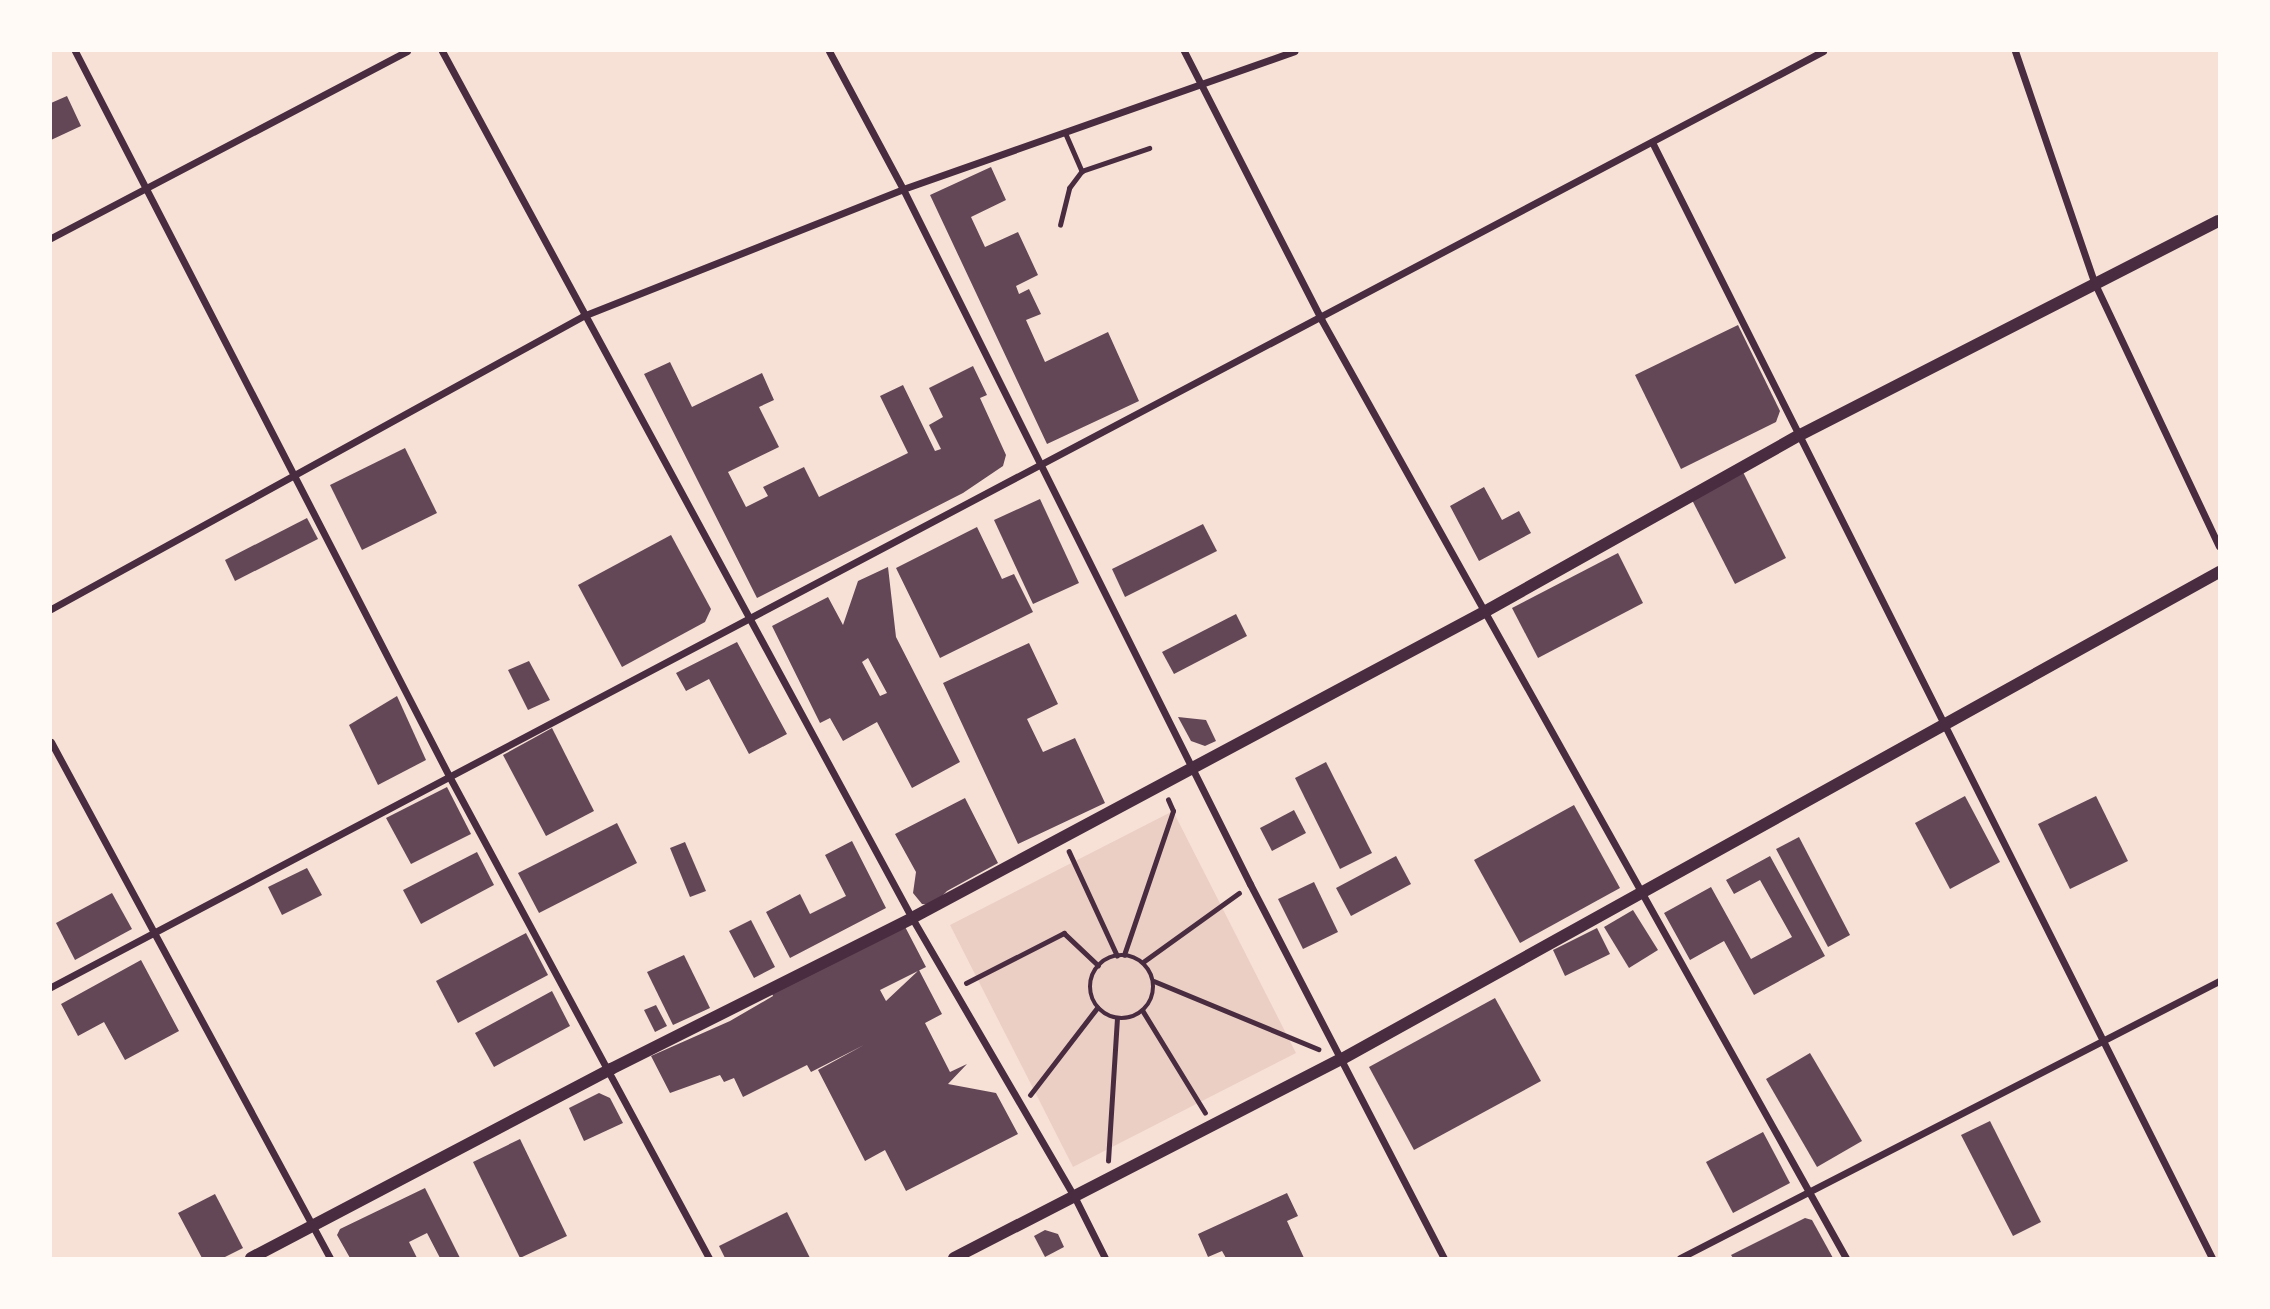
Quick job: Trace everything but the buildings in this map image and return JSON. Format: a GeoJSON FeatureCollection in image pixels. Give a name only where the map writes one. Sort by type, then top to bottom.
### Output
{"type":"FeatureCollection","features":[{"type":"Feature","properties":{"kind":"street"},"geometry":{"type":"LineString","coordinates":[[75,51],[449,776],[611,1069],[709,1258]]}},
{"type":"Feature","properties":{"kind":"street"},"geometry":{"type":"LineString","coordinates":[[51,238],[144,186],[407,51]]}},
{"type":"Feature","properties":{"kind":"street"},"geometry":{"type":"LineString","coordinates":[[442,51],[583,316],[912,918],[956,988],[1074,1196],[1105,1258]]}},
{"type":"Feature","properties":{"kind":"street"},"geometry":{"type":"LineString","coordinates":[[829,51],[903,189],[1041,460],[1250,884],[1444,1258]]}},
{"type":"Feature","properties":{"kind":"street"},"geometry":{"type":"LineString","coordinates":[[1184,51],[1199,85],[1321,318],[1486,611],[1640,895],[1846,1258]]}},
{"type":"Feature","properties":{"kind":"street"},"geometry":{"type":"LineString","coordinates":[[51,609],[583,316],[903,189],[1294,51]]}},
{"type":"Feature","properties":{"kind":"street"},"geometry":{"type":"LineString","coordinates":[[51,986],[1041,460],[1321,318],[1823,51]]}},
{"type":"Feature","properties":{"kind":"street"},"geometry":{"type":"LineString","coordinates":[[2015,51],[2095,284],[2219,547]]}},
{"type":"Feature","properties":{"kind":"street"},"geometry":{"type":"LineString","coordinates":[[1652,142],[2212,1258]]}},
{"type":"Feature","properties":{"kind":"street"},"geometry":{"type":"LineString","coordinates":[[251,1258],[611,1069],[912,918],[1486,611],[1800,435],[2219,221]]}},
{"type":"Feature","properties":{"kind":"street"},"geometry":{"type":"LineString","coordinates":[[954,1258],[1342,1059],[2219,572]]}},
{"type":"Feature","properties":{"kind":"street"},"geometry":{"type":"LineString","coordinates":[[51,741],[152,933],[330,1258]]}},
{"type":"Feature","properties":{"kind":"street"},"geometry":{"type":"LineString","coordinates":[[1679,1258],[2219,981]]}},
{"type":"Feature","properties":{"kind":"lane"},"geometry":{"type":"LineString","coordinates":[[1065,132],[1082,171]]}},
{"type":"Feature","properties":{"kind":"lane"},"geometry":{"type":"LineString","coordinates":[[1060,225],[1069,188],[1082,171],[1149,148]]}},
{"type":"Feature","properties":{"kind":"path"},"geometry":{"type":"LineString","coordinates":[[1124,955],[1173,811],[1162,785]]}},
{"type":"Feature","properties":{"kind":"path"},"geometry":{"type":"LineString","coordinates":[[1062,837],[1117,955]]}},
{"type":"Feature","properties":{"kind":"path"},"geometry":{"type":"LineString","coordinates":[[1143,962],[1250,884]]}},
{"type":"Feature","properties":{"kind":"path"},"geometry":{"type":"LineString","coordinates":[[956,988],[1064,933],[1098,965]]}},
{"type":"Feature","properties":{"kind":"path"},"geometry":{"type":"LineString","coordinates":[[1117,955],[1143,962],[1154,981],[1153,997],[1143,1011],[1116,1018],[1097,1007],[1090,981],[1098,965],[1117,955]]}},
{"type":"Feature","properties":{"kind":"path"},"geometry":{"type":"LineString","coordinates":[[1154,981],[1342,1059]]}},
{"type":"Feature","properties":{"kind":"path"},"geometry":{"type":"LineString","coordinates":[[1021,1106],[1097,1007]]}},
{"type":"Feature","properties":{"kind":"path"},"geometry":{"type":"LineString","coordinates":[[1143,1011],[1213,1126]]}},
{"type":"Feature","properties":{"kind":"path"},"geometry":{"type":"LineString","coordinates":[[1107,1179],[1116,1018]]}},
{"type":"Feature","properties":{"kind":"shaded area"},"geometry":{"type":"Polygon","coordinates":[[[1173,811],[1296,1053],[1073,1167],[950,925],[1173,811]]]}}]}
